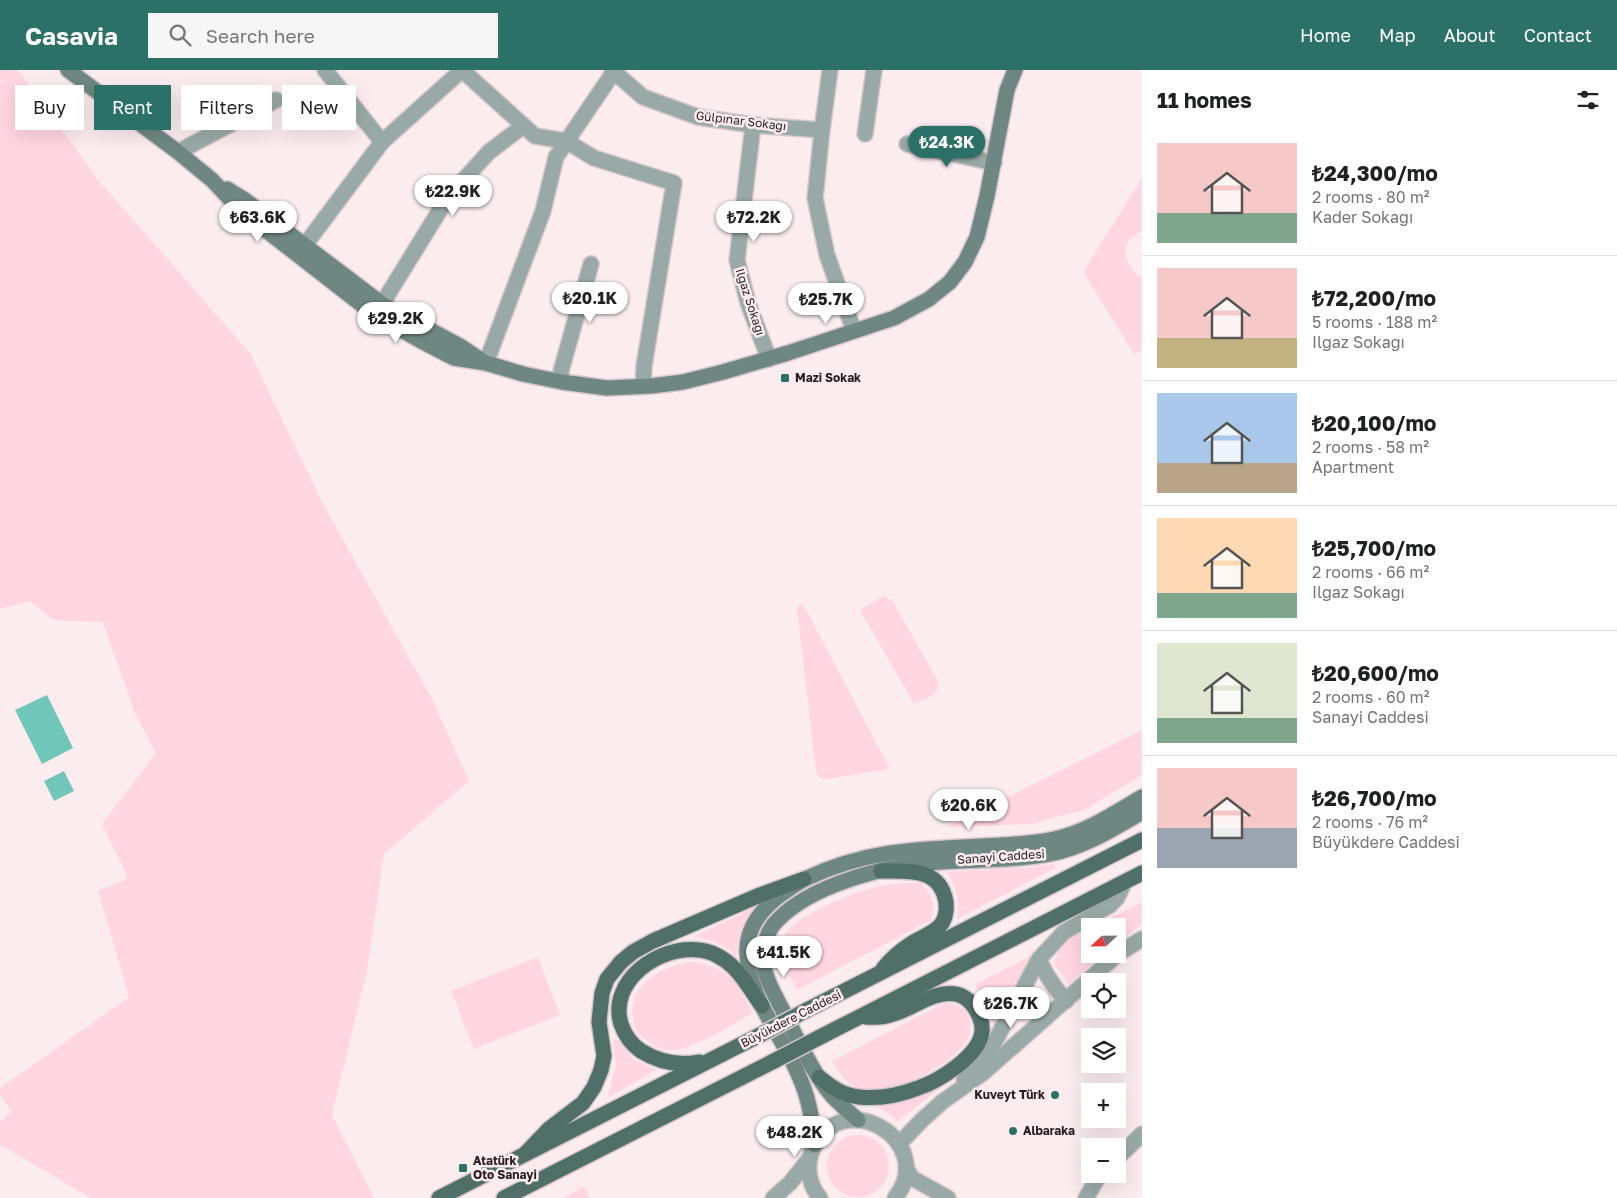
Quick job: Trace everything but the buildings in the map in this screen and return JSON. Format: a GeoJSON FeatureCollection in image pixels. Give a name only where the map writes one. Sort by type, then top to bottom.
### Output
{"type":"FeatureCollection","features":[{"type":"Feature","properties":{"kind":"main road"},"geometry":{"type":"LineString","coordinates":[[68,70],[178,152],[212,180],[240,210],[378,309],[460,346],[486,363],[523,374],[607,388],[682,382],[723,372],[894,318],[929,300],[950,282],[965,262],[977,237],[994,163],[1007,90],[1015,70]]}},
{"type":"Feature","properties":{"kind":"main road"},"geometry":{"type":"LineString","coordinates":[[212,180],[245,200],[305,245],[378,309]]}},
{"type":"Feature","properties":{"kind":"main road","name":"Sanayi Caddesi"},"geometry":{"type":"LineString","coordinates":[[812,1152],[809,1104],[799,1075],[762,1006],[753,986],[748,968],[747,948],[750,933],[759,915],[774,899],[804,879],[861,858],[898,851],[1029,843],[1053,839],[1074,834],[1094,825],[1142,797]]}},
{"type":"Feature","properties":{"kind":"main road","name":"Sanayi Caddesi"},"geometry":{"type":"LineString","coordinates":[[858,1120],[833,1097],[810,1064],[771,987],[765,972],[764,957],[767,939],[773,925],[790,908],[806,899],[838,884],[862,876],[923,863],[1049,854],[1091,841],[1142,812]]}},
{"type":"Feature","properties":{"kind":"main road","name":"Büyükdere Caddesi"},"geometry":{"type":"LineString","coordinates":[[439,1198],[1142,840]]}},
{"type":"Feature","properties":{"kind":"main road"},"geometry":{"type":"LineString","coordinates":[[878,976],[901,950],[939,927],[945,919],[946,907],[941,887],[933,879],[923,874],[912,872],[881,871]]}},
{"type":"Feature","properties":{"kind":"main road"},"geometry":{"type":"LineString","coordinates":[[504,1198],[1142,873]]}},
{"type":"Feature","properties":{"kind":"main road"},"geometry":{"type":"LineString","coordinates":[[526,1153],[549,1129],[583,1103],[594,1087],[604,1056],[599,1022],[602,993],[607,979],[621,962],[633,952],[653,941],[760,895],[804,879]]}},
{"type":"Feature","properties":{"kind":"main road"},"geometry":{"type":"LineString","coordinates":[[722,1054],[697,1062],[676,1064],[653,1058],[633,1046],[624,1034],[620,1018],[620,997],[626,985],[649,962],[676,951],[700,950],[721,958],[734,967],[762,1006]]}},
{"type":"Feature","properties":{"kind":"main road"},"geometry":{"type":"LineString","coordinates":[[819,1077],[834,1089],[845,1094],[869,1097],[894,1095],[919,1088],[941,1078],[968,1056],[982,1033],[981,1019],[974,1006],[957,994],[934,996],[896,1014],[878,1018],[860,1017]]}},
{"type":"Feature","properties":{"kind":"street"},"geometry":{"type":"LineString","coordinates":[[325,70],[382,142]]}},
{"type":"Feature","properties":{"kind":"street"},"geometry":{"type":"LineString","coordinates":[[305,245],[382,142],[462,70],[535,136],[566,142],[594,158],[674,183],[644,366],[643,386]]}},
{"type":"Feature","properties":{"kind":"street"},"geometry":{"type":"LineString","coordinates":[[486,363],[543,211],[556,157],[614,70]]}},
{"type":"Feature","properties":{"kind":"street","name":"Gülpınar Sokağı"},"geometry":{"type":"LineString","coordinates":[[614,70],[643,97],[698,117],[753,125],[822,130]]}},
{"type":"Feature","properties":{"kind":"street"},"geometry":{"type":"LineString","coordinates":[[830,70],[815,198],[827,255],[854,331]]}},
{"type":"Feature","properties":{"kind":"street"},"geometry":{"type":"LineString","coordinates":[[865,134],[874,70]]}},
{"type":"Feature","properties":{"kind":"street"},"geometry":{"type":"LineString","coordinates":[[178,152],[276,100]]}},
{"type":"Feature","properties":{"kind":"street","name":"Ilgaz Sokağı"},"geometry":{"type":"LineString","coordinates":[[753,125],[737,260],[748,303],[769,359]]}},
{"type":"Feature","properties":{"kind":"street"},"geometry":{"type":"LineString","coordinates":[[378,309],[448,197],[489,152],[522,126]]}},
{"type":"Feature","properties":{"kind":"street"},"geometry":{"type":"LineString","coordinates":[[906,144],[994,163]]}},
{"type":"Feature","properties":{"kind":"street"},"geometry":{"type":"LineString","coordinates":[[562,382],[561,371],[591,264]]}},
{"type":"Feature","properties":{"kind":"street"},"geometry":{"type":"LineString","coordinates":[[899,1144],[972,1071],[994,1043],[1039,959],[1064,932],[1110,905],[1117,898],[1124,882]]}},
{"type":"Feature","properties":{"kind":"street"},"geometry":{"type":"LineString","coordinates":[[942,1102],[983,1073],[1118,953],[1142,938]]}},
{"type":"Feature","properties":{"kind":"street"},"geometry":{"type":"LineString","coordinates":[[1039,959],[1042,968],[1066,1001]]}},
{"type":"Feature","properties":{"kind":"street"},"geometry":{"type":"LineString","coordinates":[[773,1198],[790,1183],[822,1135],[833,1126],[858,1120],[882,1126],[892,1134],[899,1144],[906,1168],[904,1182],[895,1198]]}},
{"type":"Feature","properties":{"kind":"street"},"geometry":{"type":"LineString","coordinates":[[1126,1149],[1142,1134]]}},
{"type":"Feature","properties":{"kind":"street"},"geometry":{"type":"LineString","coordinates":[[812,1152],[809,1171],[812,1184],[820,1198]]}},
{"type":"Feature","properties":{"kind":"street"},"geometry":{"type":"LineString","coordinates":[[906,1168],[912,1178],[948,1198]]}},
{"type":"Feature","properties":{"kind":"street"},"geometry":{"type":"LineString","coordinates":[[1086,1198],[1095,1183]]}},
{"type":"Feature","properties":{"kind":"shaded area"},"geometry":{"type":"Polygon","coordinates":[[[0,70],[18,70],[29,85],[15,85],[15,130],[62,130],[99,181],[250,353],[322,502],[433,701],[469,781],[384,854],[367,970],[332,1115],[374,1198],[91,1198],[0,1145],[0,1122],[11,1111],[0,1095],[0,1088],[129,997],[98,891],[128,878],[102,824],[156,753],[135,713],[103,622],[53,620],[30,601],[0,609],[0,70]]]}},
{"type":"Feature","properties":{"kind":"shaded area"},"geometry":{"type":"Polygon","coordinates":[[[1142,178],[1142,232],[1132,237],[1128,242],[1125,253],[1129,264],[1142,277],[1142,350],[1134,354],[1085,275],[1085,269],[1142,178]]]}},
{"type":"Feature","properties":{"kind":"shaded area"},"geometry":{"type":"Polygon","coordinates":[[[883,596],[893,602],[939,683],[934,694],[914,704],[860,610],[883,596]]]}},
{"type":"Feature","properties":{"kind":"shaded area"},"geometry":{"type":"Polygon","coordinates":[[[801,603],[890,769],[828,779],[819,778],[816,771],[797,608],[801,603]]]}},
{"type":"Feature","properties":{"kind":"shaded area"},"geometry":{"type":"Polygon","coordinates":[[[47,695],[73,748],[42,764],[15,710],[47,695]]]}},
{"type":"Feature","properties":{"kind":"shaded area"},"geometry":{"type":"Polygon","coordinates":[[[1142,730],[1142,775],[1084,810],[1031,824],[947,827],[1142,730]]]}},
{"type":"Feature","properties":{"kind":"shaded area"},"geometry":{"type":"Polygon","coordinates":[[[64,771],[74,791],[54,801],[44,781],[64,771]]]}},
{"type":"Feature","properties":{"kind":"shaded area"},"geometry":{"type":"Polygon","coordinates":[[[1055,864],[1055,868],[957,919],[958,906],[956,894],[947,872],[1025,868],[1055,864]]]}},
{"type":"Feature","properties":{"kind":"shaded area"},"geometry":{"type":"Polygon","coordinates":[[[920,883],[928,891],[934,905],[930,921],[797,990],[786,968],[780,970],[778,956],[781,942],[786,933],[802,919],[838,900],[862,891],[880,886],[920,883]]]}},
{"type":"Feature","properties":{"kind":"shaded area"},"geometry":{"type":"Polygon","coordinates":[[[1142,902],[1142,924],[1126,936],[1126,918],[1111,918],[1142,902]]]}},
{"type":"Feature","properties":{"kind":"shaded area"},"geometry":{"type":"Polygon","coordinates":[[[755,907],[744,925],[740,936],[737,957],[727,948],[717,943],[693,937],[755,907]]]}},
{"type":"Feature","properties":{"kind":"shaded area"},"geometry":{"type":"Polygon","coordinates":[[[1081,933],[1081,963],[1093,963],[1068,985],[1054,963],[1063,944],[1081,933]]]}},
{"type":"Feature","properties":{"kind":"shaded area"},"geometry":{"type":"Polygon","coordinates":[[[1031,956],[994,1028],[989,1010],[975,984],[1031,956]]]}},
{"type":"Feature","properties":{"kind":"shaded area"},"geometry":{"type":"Polygon","coordinates":[[[538,957],[560,1015],[474,1049],[451,991],[538,957]]]}},
{"type":"Feature","properties":{"kind":"shaded area"},"geometry":{"type":"Polygon","coordinates":[[[691,962],[714,967],[730,977],[753,1013],[692,1045],[674,1050],[655,1046],[642,1038],[636,1030],[633,1006],[636,995],[641,986],[659,973],[680,964],[691,962]]]}},
{"type":"Feature","properties":{"kind":"shaded area"},"geometry":{"type":"Polygon","coordinates":[[[949,1003],[960,1007],[966,1012],[970,1022],[970,1034],[965,1044],[955,1054],[928,1073],[885,1090],[864,1090],[847,1081],[832,1061],[940,1005],[949,1003]]]}},
{"type":"Feature","properties":{"kind":"shaded area"},"geometry":{"type":"Polygon","coordinates":[[[618,1039],[633,1059],[656,1070],[609,1097],[608,1094],[616,1066],[613,1041],[618,1039]]]}},
{"type":"Feature","properties":{"kind":"shaded area"},"geometry":{"type":"Polygon","coordinates":[[[943,1086],[898,1121],[877,1106],[917,1097],[943,1086]]]}},
{"type":"Feature","properties":{"kind":"shaded area"},"geometry":{"type":"Polygon","coordinates":[[[852,1135],[864,1135],[880,1144],[887,1154],[889,1166],[887,1178],[880,1188],[864,1197],[852,1197],[841,1192],[832,1183],[827,1172],[827,1160],[832,1149],[841,1140],[852,1135]]]}},
{"type":"Feature","properties":{"kind":"shaded area"},"geometry":{"type":"Polygon","coordinates":[[[584,1186],[590,1198],[564,1198],[584,1186]]]}},
{"type":"Feature","properties":{"kind":"place","name":"Mazi Sokak"},"geometry":{"type":"Point","coordinates":[785,378]}},
{"type":"Feature","properties":{"kind":"place","name":"Kuveyt Türk"},"geometry":{"type":"Point","coordinates":[1055,1095]}},
{"type":"Feature","properties":{"kind":"place","name":"Albaraka"},"geometry":{"type":"Point","coordinates":[1013,1131]}},
{"type":"Feature","properties":{"kind":"place","name":"Atatürk Oto Sanayi"},"geometry":{"type":"Point","coordinates":[463,1168]}}]}
